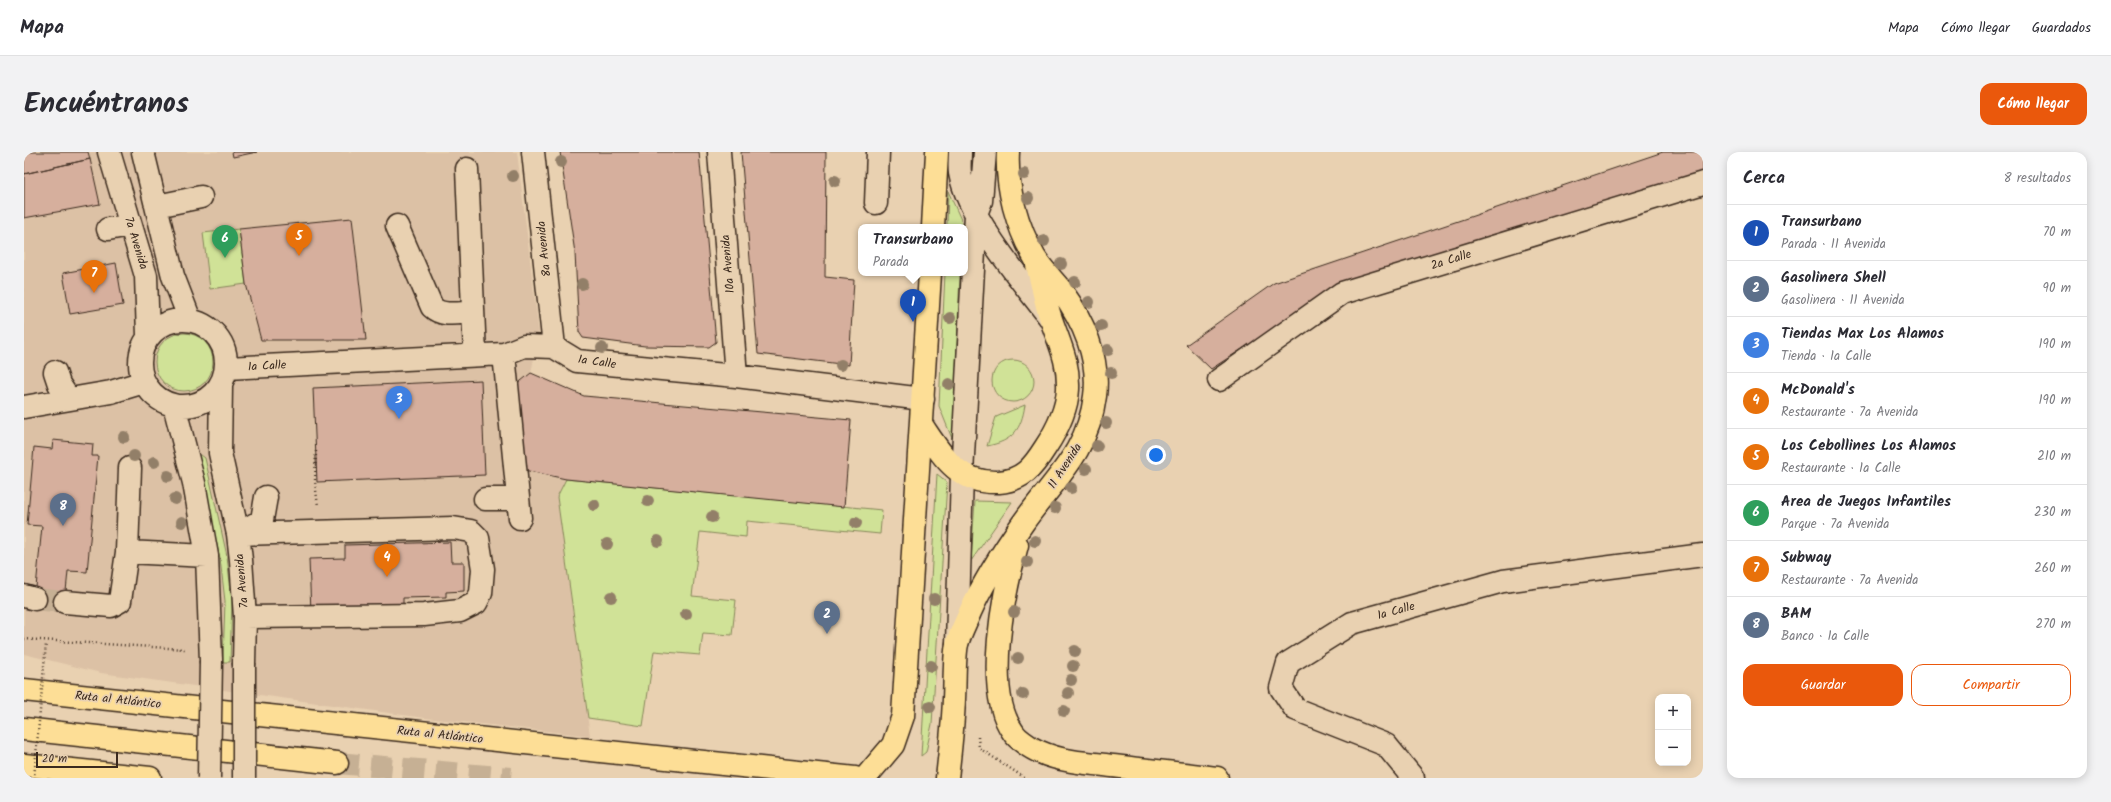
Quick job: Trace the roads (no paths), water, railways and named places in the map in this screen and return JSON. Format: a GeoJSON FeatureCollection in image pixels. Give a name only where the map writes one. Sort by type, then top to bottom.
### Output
{"type":"FeatureCollection","features":[{"type":"Feature","properties":{"kind":"main road"},"geometry":{"type":"LineString","coordinates":[[932,224],[937,152]]}},
{"type":"Feature","properties":{"kind":"main road","name":"11 Avenida"},"geometry":{"type":"LineString","coordinates":[[947,778],[954,711],[957,644],[970,611],[987,580],[1024,522],[1061,477],[1079,449],[1091,418],[1096,395],[1096,370],[1089,338],[1071,306],[1036,258],[1023,234],[1013,200],[1007,169],[1008,152]]}},
{"type":"Feature","properties":{"kind":"main road"},"geometry":{"type":"LineString","coordinates":[[921,424],[943,456],[962,474],[983,483],[1011,481],[1033,467],[1055,433],[1064,412],[1068,388],[1065,353],[1050,318],[1036,258]]}},
{"type":"Feature","properties":{"kind":"main road"},"geometry":{"type":"LineString","coordinates":[[865,778],[893,745],[903,716],[930,276]]}},
{"type":"Feature","properties":{"kind":"main road"},"geometry":{"type":"LineString","coordinates":[[1024,522],[1010,567],[1001,613],[998,657],[998,680],[1004,713],[1013,733],[1039,752],[1076,762],[1217,778]]}},
{"type":"Feature","properties":{"kind":"main road","name":"Ruta al Atlántico"},"geometry":{"type":"LineString","coordinates":[[24,690],[855,778]]}},
{"type":"Feature","properties":{"kind":"main road"},"geometry":{"type":"LineString","coordinates":[[24,729],[337,763]]}},
{"type":"Feature","properties":{"kind":"main road"},"geometry":{"type":"LineString","coordinates":[[24,765],[85,775],[150,778]]}},
{"type":"Feature","properties":{"kind":"street","name":"7a Avenida"},"geometry":{"type":"LineString","coordinates":[[109,152],[146,276],[148,336]]}},
{"type":"Feature","properties":{"kind":"street"},"geometry":{"type":"LineString","coordinates":[[143,152],[173,276],[190,320]]}},
{"type":"Feature","properties":{"kind":"street","name":"8a Avenida"},"geometry":{"type":"LineString","coordinates":[[534,152],[554,347]]}},
{"type":"Feature","properties":{"kind":"street","name":"10a Avenida"},"geometry":{"type":"LineString","coordinates":[[719,152],[736,376]]}},
{"type":"Feature","properties":{"kind":"street"},"geometry":{"type":"LineString","coordinates":[[876,203],[878,152]]}},
{"type":"Feature","properties":{"kind":"street"},"geometry":{"type":"LineString","coordinates":[[960,152],[959,172],[963,186],[976,214],[1006,259],[1050,318]]}},
{"type":"Feature","properties":{"kind":"street"},"geometry":{"type":"LineString","coordinates":[[957,644],[962,474],[976,214],[981,196],[985,152]]}},
{"type":"Feature","properties":{"kind":"street"},"geometry":{"type":"LineString","coordinates":[[467,169],[475,355]]}},
{"type":"Feature","properties":{"kind":"street","name":"2a Calle"},"geometry":{"type":"LineString","coordinates":[[1219,380],[1342,293],[1703,183]]}},
{"type":"Feature","properties":{"kind":"street"},"geometry":{"type":"LineString","coordinates":[[157,206],[201,197]]}},
{"type":"Feature","properties":{"kind":"street"},"geometry":{"type":"LineString","coordinates":[[108,229],[130,225]]}},
{"type":"Feature","properties":{"kind":"street"},"geometry":{"type":"LineString","coordinates":[[396,226],[432,306],[437,312],[472,312]]}},
{"type":"Feature","properties":{"kind":"street"},"geometry":{"type":"LineString","coordinates":[[173,320],[190,320],[206,325],[218,336],[225,351],[224,377],[207,399],[187,406],[174,405],[162,401],[151,393],[144,382],[140,371],[139,359],[142,347],[148,336],[157,328],[173,320]]}},
{"type":"Feature","properties":{"kind":"street","name":"1a Calle"},"geometry":{"type":"LineString","coordinates":[[224,377],[475,355],[504,354],[524,346],[554,347],[577,361],[736,376],[923,399]]}},
{"type":"Feature","properties":{"kind":"street"},"geometry":{"type":"LineString","coordinates":[[485,499],[519,509],[504,354]]}},
{"type":"Feature","properties":{"kind":"street"},"geometry":{"type":"LineString","coordinates":[[55,372],[59,384],[69,399]]}},
{"type":"Feature","properties":{"kind":"street","name":"7a Avenida"},"geometry":{"type":"LineString","coordinates":[[224,377],[220,453],[238,534],[245,617],[244,778]]}},
{"type":"Feature","properties":{"kind":"street"},"geometry":{"type":"LineString","coordinates":[[25,411],[69,399],[111,392],[144,382]]}},
{"type":"Feature","properties":{"kind":"street"},"geometry":{"type":"LineString","coordinates":[[174,405],[194,483],[207,556],[211,661],[209,778]]}},
{"type":"Feature","properties":{"kind":"street"},"geometry":{"type":"LineString","coordinates":[[65,602],[111,606],[120,601],[127,552],[130,468]]}},
{"type":"Feature","properties":{"kind":"street"},"geometry":{"type":"LineString","coordinates":[[238,534],[262,520],[266,497]]}},
{"type":"Feature","properties":{"kind":"street"},"geometry":{"type":"LineString","coordinates":[[238,534],[453,528],[471,531],[478,538],[483,569],[481,593],[479,598],[476,603],[460,611],[424,615],[245,617]]}},
{"type":"Feature","properties":{"kind":"street"},"geometry":{"type":"LineString","coordinates":[[127,552],[207,556]]}},
{"type":"Feature","properties":{"kind":"street","name":"1a Calle"},"geometry":{"type":"LineString","coordinates":[[1413,778],[1386,746],[1295,709],[1281,688],[1288,663],[1352,623],[1503,582],[1703,555]]}},
{"type":"Feature","properties":{"kind":"tunnel"},"geometry":{"type":"LineString","coordinates":[[35,599],[65,602]]}},
{"type":"Feature","properties":{"kind":"tunnel"},"geometry":{"type":"LineString","coordinates":[[337,763],[511,778]]}},
{"type":"Feature","properties":{"kind":"place","name":"Los Cebollines Los Alamos"},"geometry":{"type":"Point","coordinates":[299,256]}},
{"type":"Feature","properties":{"kind":"place","name":"Area de Juegos Infantiles"},"geometry":{"type":"Point","coordinates":[225,258]}},
{"type":"Feature","properties":{"kind":"place","name":"Subway"},"geometry":{"type":"Point","coordinates":[94,293]}},
{"type":"Feature","properties":{"kind":"place","name":"Transurbano"},"geometry":{"type":"Point","coordinates":[913,322]}},
{"type":"Feature","properties":{"kind":"place","name":"Tiendas Max Los Alamos"},"geometry":{"type":"Point","coordinates":[399,419]}},
{"type":"Feature","properties":{"kind":"place","name":"BAM"},"geometry":{"type":"Point","coordinates":[63,526]}},
{"type":"Feature","properties":{"kind":"place","name":"McDonald's"},"geometry":{"type":"Point","coordinates":[387,577]}},
{"type":"Feature","properties":{"kind":"place","name":"Gasolinera Shell"},"geometry":{"type":"Point","coordinates":[827,634]}}]}
